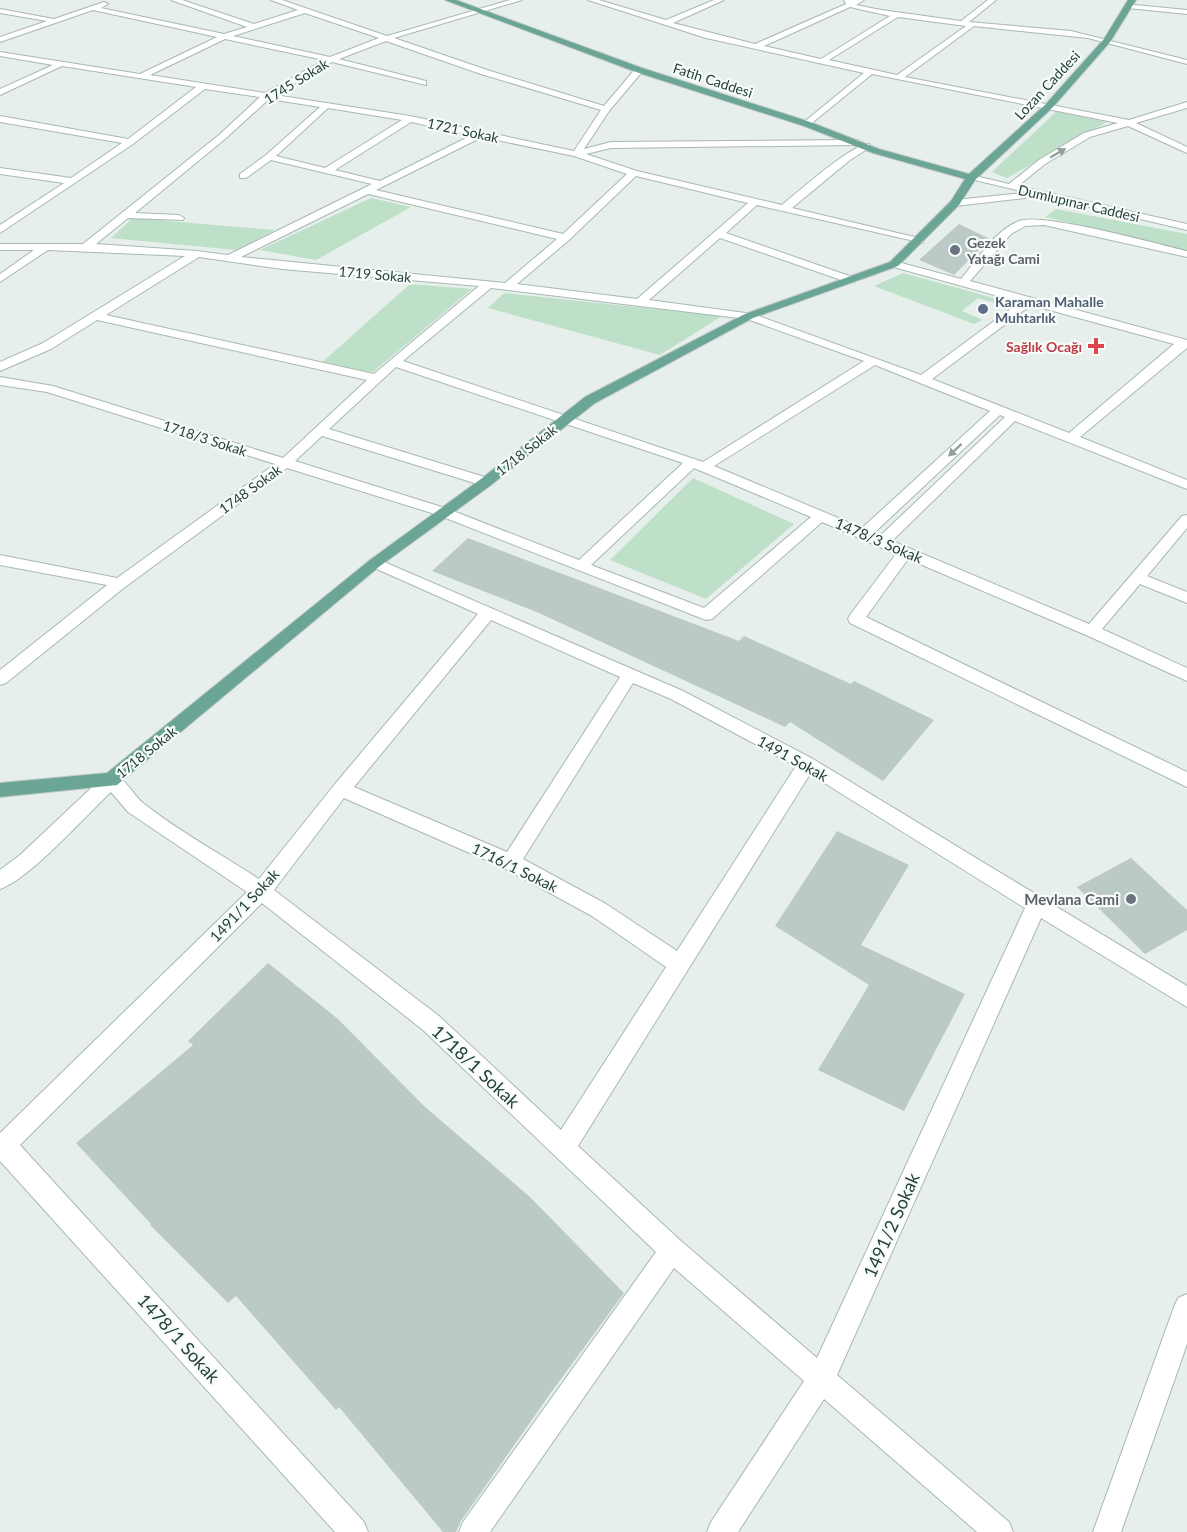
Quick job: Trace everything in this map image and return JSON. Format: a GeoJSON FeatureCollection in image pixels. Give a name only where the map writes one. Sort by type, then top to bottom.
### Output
{"type":"FeatureCollection","features":[{"type":"Feature","properties":{"kind":"main road","name":"Fatih Caddesi"},"geometry":{"type":"LineString","coordinates":[[449,0],[639,70],[807,124],[866,146],[971,178]]}},
{"type":"Feature","properties":{"kind":"main road","name":"Lozan Caddesi"},"geometry":{"type":"LineString","coordinates":[[971,178],[1049,106],[1107,40],[1130,3]]}},
{"type":"Feature","properties":{"kind":"main road","name":"1718 Sokak"},"geometry":{"type":"LineString","coordinates":[[0,790],[111,780],[375,563],[486,482],[590,400],[749,316],[894,264],[955,203],[971,178]]}},
{"type":"Feature","properties":{"kind":"street"},"geometry":{"type":"LineString","coordinates":[[0,40],[114,0]]}},
{"type":"Feature","properties":{"kind":"street"},"geometry":{"type":"LineString","coordinates":[[176,0],[252,26]]}},
{"type":"Feature","properties":{"kind":"street"},"geometry":{"type":"LineString","coordinates":[[275,0],[384,39],[606,109]]}},
{"type":"Feature","properties":{"kind":"street","name":"1745 Sokak"},"geometry":{"type":"LineString","coordinates":[[86,247],[215,144],[268,95],[331,59],[384,39],[518,0]]}},
{"type":"Feature","properties":{"kind":"street"},"geometry":{"type":"LineString","coordinates":[[592,0],[709,36],[756,47],[965,92],[1127,122],[1187,150]]}},
{"type":"Feature","properties":{"kind":"street"},"geometry":{"type":"LineString","coordinates":[[668,22],[718,0]]}},
{"type":"Feature","properties":{"kind":"street"},"geometry":{"type":"LineString","coordinates":[[756,47],[849,2],[860,0]]}},
{"type":"Feature","properties":{"kind":"street"},"geometry":{"type":"LineString","coordinates":[[961,24],[992,0]]}},
{"type":"Feature","properties":{"kind":"street"},"geometry":{"type":"LineString","coordinates":[[849,2],[897,15],[961,24],[1056,31],[1107,40],[1187,62]]}},
{"type":"Feature","properties":{"kind":"street"},"geometry":{"type":"LineString","coordinates":[[1130,3],[1187,12]]}},
{"type":"Feature","properties":{"kind":"street"},"geometry":{"type":"LineString","coordinates":[[93,8],[331,59],[423,83]]}},
{"type":"Feature","properties":{"kind":"street"},"geometry":{"type":"LineString","coordinates":[[139,77],[225,36],[303,11]]}},
{"type":"Feature","properties":{"kind":"street"},"geometry":{"type":"LineString","coordinates":[[2,12],[53,20]]}},
{"type":"Feature","properties":{"kind":"street"},"geometry":{"type":"LineString","coordinates":[[823,61],[897,15]]}},
{"type":"Feature","properties":{"kind":"street"},"geometry":{"type":"LineString","coordinates":[[898,78],[971,25]]}},
{"type":"Feature","properties":{"kind":"street","name":"1721 Sokak"},"geometry":{"type":"LineString","coordinates":[[0,54],[410,119],[576,154],[634,173],[919,241]]}},
{"type":"Feature","properties":{"kind":"street"},"geometry":{"type":"LineString","coordinates":[[0,92],[58,65]]}},
{"type":"Feature","properties":{"kind":"street"},"geometry":{"type":"LineString","coordinates":[[576,154],[606,109],[639,70]]}},
{"type":"Feature","properties":{"kind":"street"},"geometry":{"type":"LineString","coordinates":[[807,124],[870,72]]}},
{"type":"Feature","properties":{"kind":"street"},"geometry":{"type":"LineString","coordinates":[[0,230],[130,142],[203,86]]}},
{"type":"Feature","properties":{"kind":"street"},"geometry":{"type":"LineString","coordinates":[[243,176],[269,157],[327,105]]}},
{"type":"Feature","properties":{"kind":"street"},"geometry":{"type":"LineString","coordinates":[[1011,187],[1042,162],[1087,135],[1187,105]]}},
{"type":"Feature","properties":{"kind":"street"},"geometry":{"type":"LineString","coordinates":[[0,119],[130,142]]}},
{"type":"Feature","properties":{"kind":"street"},"geometry":{"type":"LineString","coordinates":[[326,171],[410,119]]}},
{"type":"Feature","properties":{"kind":"street"},"geometry":{"type":"LineString","coordinates":[[228,258],[482,134]]}},
{"type":"Feature","properties":{"kind":"street"},"geometry":{"type":"LineString","coordinates":[[576,154],[610,146],[855,142]]}},
{"type":"Feature","properties":{"kind":"street"},"geometry":{"type":"LineString","coordinates":[[785,208],[847,158],[866,146]]}},
{"type":"Feature","properties":{"kind":"street"},"geometry":{"type":"LineString","coordinates":[[269,157],[382,184]]}},
{"type":"Feature","properties":{"kind":"street"},"geometry":{"type":"LineString","coordinates":[[0,171],[73,181]]}},
{"type":"Feature","properties":{"kind":"street"},"geometry":{"type":"LineString","coordinates":[[508,286],[565,238],[634,173]]}},
{"type":"Feature","properties":{"kind":"street","name":"Dumlupınar Caddesi"},"geometry":{"type":"LineString","coordinates":[[971,178],[1187,227]]}},
{"type":"Feature","properties":{"kind":"street"},"geometry":{"type":"LineString","coordinates":[[368,191],[414,204],[565,238]]}},
{"type":"Feature","properties":{"kind":"street"},"geometry":{"type":"LineString","coordinates":[[955,203],[1007,196],[1054,197]]}},
{"type":"Feature","properties":{"kind":"street"},"geometry":{"type":"LineString","coordinates":[[640,302],[756,201]]}},
{"type":"Feature","properties":{"kind":"street"},"geometry":{"type":"LineString","coordinates":[[125,215],[179,218]]}},
{"type":"Feature","properties":{"kind":"street"},"geometry":{"type":"LineString","coordinates":[[0,218],[14,220]]}},
{"type":"Feature","properties":{"kind":"street"},"geometry":{"type":"LineString","coordinates":[[963,283],[1007,232],[1023,223],[1044,222],[1187,254]]}},
{"type":"Feature","properties":{"kind":"street"},"geometry":{"type":"LineString","coordinates":[[718,234],[851,280]]}},
{"type":"Feature","properties":{"kind":"street","name":"1719 Sokak"},"geometry":{"type":"LineString","coordinates":[[0,247],[86,247],[197,254],[282,266],[508,286],[749,316],[874,360],[1187,485]]}},
{"type":"Feature","properties":{"kind":"street"},"geometry":{"type":"LineString","coordinates":[[0,279],[46,247]]}},
{"type":"Feature","properties":{"kind":"street"},"geometry":{"type":"LineString","coordinates":[[0,367],[47,346],[197,254]]}},
{"type":"Feature","properties":{"kind":"street"},"geometry":{"type":"LineString","coordinates":[[894,264],[1185,343]]}},
{"type":"Feature","properties":{"kind":"street","name":"1748 Sokak"},"geometry":{"type":"LineString","coordinates":[[0,679],[120,583],[285,463],[376,378],[489,284]]}},
{"type":"Feature","properties":{"kind":"street"},"geometry":{"type":"LineString","coordinates":[[922,380],[1029,301]]}},
{"type":"Feature","properties":{"kind":"street"},"geometry":{"type":"LineString","coordinates":[[94,316],[376,378]]}},
{"type":"Feature","properties":{"kind":"street"},"geometry":{"type":"LineString","coordinates":[[1071,439],[1185,343]]}},
{"type":"Feature","properties":{"kind":"street"},"geometry":{"type":"LineString","coordinates":[[581,566],[698,464],[874,360]]}},
{"type":"Feature","properties":{"kind":"street","name":"1478/3 Sokak"},"geometry":{"type":"LineString","coordinates":[[396,363],[698,464],[1092,631],[1187,675]]}},
{"type":"Feature","properties":{"kind":"street","name":"1718/3 Sokak"},"geometry":{"type":"LineString","coordinates":[[0,381],[49,389],[443,512],[706,615],[821,516]]}},
{"type":"Feature","properties":{"kind":"street"},"geometry":{"type":"LineString","coordinates":[[865,534],[998,410]]}},
{"type":"Feature","properties":{"kind":"street"},"geometry":{"type":"LineString","coordinates":[[883,541],[1013,416]]}},
{"type":"Feature","properties":{"kind":"street"},"geometry":{"type":"LineString","coordinates":[[320,431],[486,482]]}},
{"type":"Feature","properties":{"kind":"street"},"geometry":{"type":"LineString","coordinates":[[1092,631],[1187,519]]}},
{"type":"Feature","properties":{"kind":"street"},"geometry":{"type":"LineString","coordinates":[[906,551],[856,619],[1187,780]]}},
{"type":"Feature","properties":{"kind":"street"},"geometry":{"type":"LineString","coordinates":[[0,560],[120,583]]}},
{"type":"Feature","properties":{"kind":"street","name":"1491 Sokak"},"geometry":{"type":"LineString","coordinates":[[375,563],[677,694],[807,764],[1187,997]]}},
{"type":"Feature","properties":{"kind":"street"},"geometry":{"type":"LineString","coordinates":[[1139,578],[1187,598]]}},
{"type":"Feature","properties":{"kind":"street","name":"1491/1 Sokak"},"geometry":{"type":"LineString","coordinates":[[2,1147],[261,891],[340,789],[488,613]]}},
{"type":"Feature","properties":{"kind":"street"},"geometry":{"type":"LineString","coordinates":[[511,862],[630,674]]}},
{"type":"Feature","properties":{"kind":"street"},"geometry":{"type":"LineString","coordinates":[[563,1148],[807,764]]}},
{"type":"Feature","properties":{"kind":"street","name":"1718 Sokak"},"geometry":{"type":"LineString","coordinates":[[0,881],[27,861],[111,780]]}},
{"type":"Feature","properties":{"kind":"street","name":"1718/1 Sokak"},"geometry":{"type":"LineString","coordinates":[[111,780],[135,807],[261,891],[431,1023],[672,1250],[999,1532]]}},
{"type":"Feature","properties":{"kind":"street","name":"1716/1 Sokak"},"geometry":{"type":"LineString","coordinates":[[340,789],[511,862],[599,910],[680,965]]}},
{"type":"Feature","properties":{"kind":"street","name":"1491/2 Sokak"},"geometry":{"type":"LineString","coordinates":[[721,1532],[822,1378],[1037,904]]}},
{"type":"Feature","properties":{"kind":"street","name":"1478/1 Sokak"},"geometry":{"type":"LineString","coordinates":[[2,1147],[354,1532]]}},
{"type":"Feature","properties":{"kind":"street"},"geometry":{"type":"LineString","coordinates":[[473,1532],[672,1250]]}},
{"type":"Feature","properties":{"kind":"street"},"geometry":{"type":"LineString","coordinates":[[1107,1532],[1187,1307]]}},
{"type":"Feature","properties":{"kind":"green space"},"geometry":{"type":"Polygon","coordinates":[[[1057,111],[1107,122],[1007,178],[992,172],[1057,111]]]}},
{"type":"Feature","properties":{"kind":"green space"},"geometry":{"type":"Polygon","coordinates":[[[371,198],[411,207],[316,260],[260,250],[371,198]]]}},
{"type":"Feature","properties":{"kind":"green space"},"geometry":{"type":"Polygon","coordinates":[[[1056,209],[1187,234],[1187,251],[1045,217],[1056,209]]]}},
{"type":"Feature","properties":{"kind":"green space"},"geometry":{"type":"Polygon","coordinates":[[[133,218],[275,230],[236,250],[111,238],[133,218]]]}},
{"type":"Feature","properties":{"kind":"green space"},"geometry":{"type":"Polygon","coordinates":[[[903,273],[1008,302],[1004,306],[978,298],[962,311],[983,320],[974,324],[874,286],[903,273]]]}},
{"type":"Feature","properties":{"kind":"green space"},"geometry":{"type":"Polygon","coordinates":[[[410,284],[472,289],[373,372],[318,366],[410,284]]]}},
{"type":"Feature","properties":{"kind":"green space"},"geometry":{"type":"Polygon","coordinates":[[[504,293],[722,316],[660,355],[488,308],[504,293]]]}},
{"type":"Feature","properties":{"kind":"green space"},"geometry":{"type":"Polygon","coordinates":[[[693,478],[794,524],[706,599],[610,560],[693,478]]]}},
{"type":"Feature","properties":{"kind":"building","name":"Gezek Yatağı Cami"},"geometry":{"type":"Polygon","coordinates":[[[959,224],[990,239],[954,275],[919,260],[959,224]]]}},
{"type":"Feature","properties":{"kind":"building"},"geometry":{"type":"Polygon","coordinates":[[[468,538],[739,641],[744,636],[851,684],[854,681],[934,720],[883,781],[790,722],[785,727],[539,613],[432,571],[468,538]]]}},
{"type":"Feature","properties":{"kind":"building"},"geometry":{"type":"Polygon","coordinates":[[[837,831],[909,865],[861,945],[965,994],[904,1111],[818,1070],[869,985],[775,926],[837,831]]]}},
{"type":"Feature","properties":{"kind":"building","name":"Mevlana Cami"},"geometry":{"type":"Polygon","coordinates":[[[1131,858],[1187,910],[1187,930],[1145,954],[1077,887],[1131,858]]]}},
{"type":"Feature","properties":{"kind":"building"},"geometry":{"type":"Polygon","coordinates":[[[268,963],[338,1019],[424,1106],[530,1197],[624,1293],[550,1394],[461,1521],[456,1532],[443,1532],[339,1407],[336,1410],[236,1296],[228,1303],[150,1225],[76,1143],[193,1045],[188,1041],[268,963]]]}},
{"type":"Feature","properties":{"kind":"place","name":"Gezek Yatağı Cami"},"geometry":{"type":"Point","coordinates":[955,250]}},
{"type":"Feature","properties":{"kind":"place","name":"Karaman Mahalle Muhtarlık"},"geometry":{"type":"Point","coordinates":[983,309]}},
{"type":"Feature","properties":{"kind":"place","name":"Sağlık Ocağı"},"geometry":{"type":"Point","coordinates":[1096,346]}},
{"type":"Feature","properties":{"kind":"place","name":"Mevlana Cami"},"geometry":{"type":"Point","coordinates":[1131,899]}}]}
